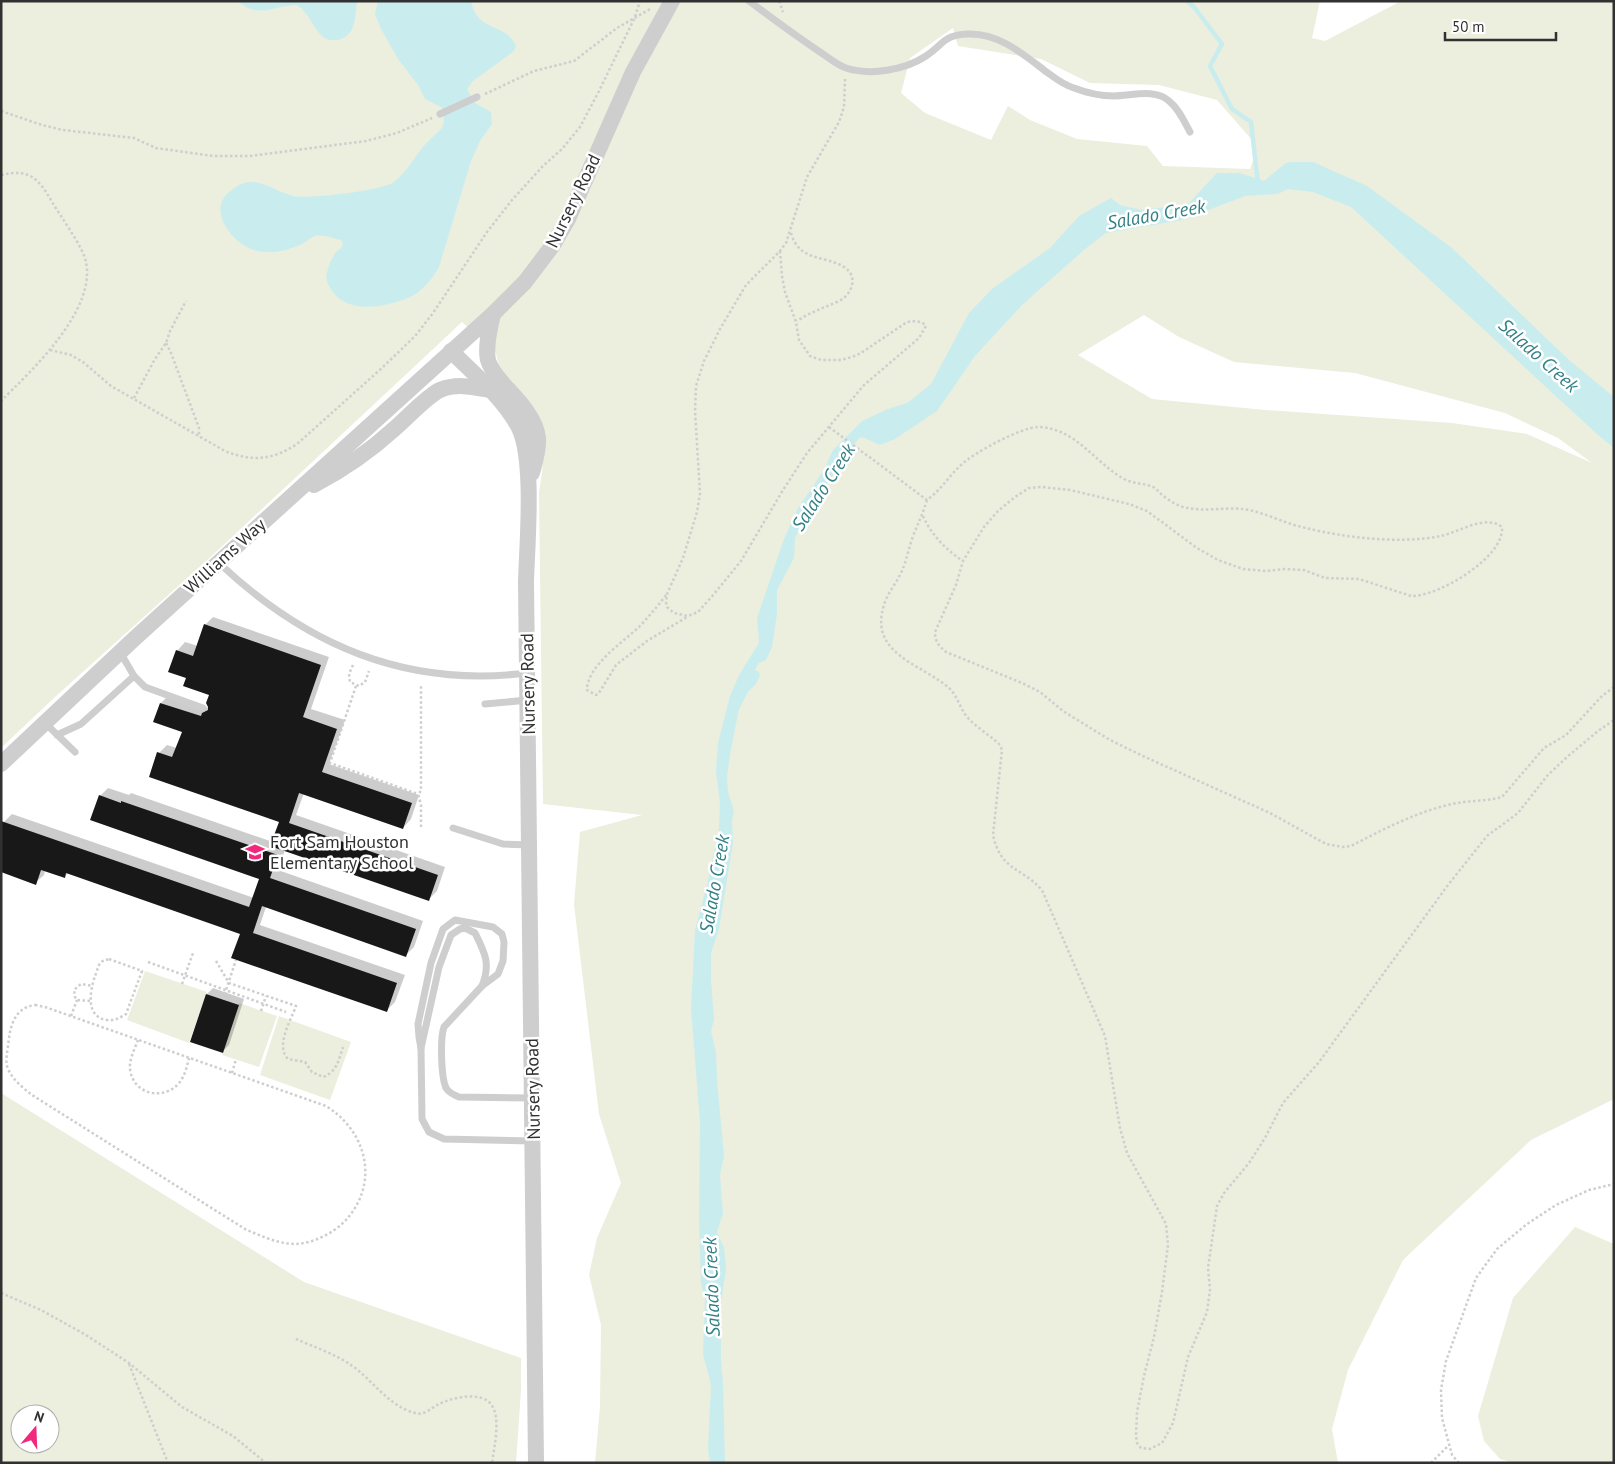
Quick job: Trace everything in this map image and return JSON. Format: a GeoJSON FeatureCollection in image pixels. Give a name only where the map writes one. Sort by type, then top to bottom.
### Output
{"type":"FeatureCollection","features":[{"type":"Feature","properties":{"kind":"street","name":"Nursery Road"},"geometry":{"type":"LineString","coordinates":[[536,1463],[526,582],[528,488],[526,454],[518,427],[507,408],[451,351],[493,314],[525,282],[553,245],[568,218],[632,72],[672,1]]}},
{"type":"Feature","properties":{"kind":"street"},"geometry":{"type":"LineString","coordinates":[[493,314],[488,343],[490,365],[494,373],[527,413],[538,438],[536,461],[528,488]]}},
{"type":"Feature","properties":{"kind":"street","name":"Williams Way"},"geometry":{"type":"LineString","coordinates":[[1,764],[218,562],[451,351]]}},
{"type":"Feature","properties":{"kind":"street"},"geometry":{"type":"LineString","coordinates":[[292,496],[324,480],[360,456],[385,437],[434,393],[448,387],[462,385],[490,390]]}},
{"type":"Feature","properties":{"kind":"lane"},"geometry":{"type":"LineString","coordinates":[[749,1],[844,68],[862,71],[886,70],[909,64],[926,56],[944,40],[954,35],[980,34],[1019,50],[1057,80],[1071,88],[1095,95],[1153,94],[1168,99],[1177,109],[1190,132]]}},
{"type":"Feature","properties":{"kind":"lane"},"geometry":{"type":"LineString","coordinates":[[440,114],[477,97]]}},
{"type":"Feature","properties":{"kind":"lane"},"geometry":{"type":"LineString","coordinates":[[218,562],[263,601],[289,619],[346,650],[400,667],[427,672],[504,676],[528,673]]}},
{"type":"Feature","properties":{"kind":"lane"},"geometry":{"type":"LineString","coordinates":[[120,652],[134,676],[145,687],[203,708]]}},
{"type":"Feature","properties":{"kind":"lane"},"geometry":{"type":"LineString","coordinates":[[57,735],[81,724],[134,676]]}},
{"type":"Feature","properties":{"kind":"lane"},"geometry":{"type":"LineString","coordinates":[[485,704],[528,700]]}},
{"type":"Feature","properties":{"kind":"lane"},"geometry":{"type":"LineString","coordinates":[[45,723],[75,752]]}},
{"type":"Feature","properties":{"kind":"lane"},"geometry":{"type":"LineString","coordinates":[[452,828],[503,844],[530,845]]}},
{"type":"Feature","properties":{"kind":"lane"},"geometry":{"type":"LineString","coordinates":[[422,1048],[418,1037],[418,1024],[430,963],[443,928],[455,920],[493,927],[502,934],[504,942],[501,968],[498,974],[482,986],[444,1027],[442,1034],[446,1087],[453,1095],[459,1097],[532,1098]]}},
{"type":"Feature","properties":{"kind":"lane"},"geometry":{"type":"LineString","coordinates":[[482,986],[487,968],[486,956],[476,933],[465,928],[460,929],[448,940],[438,967],[422,1048],[422,1119],[429,1132],[444,1139],[533,1141]]}},
{"type":"Feature","properties":{"kind":"path"},"geometry":{"type":"LineString","coordinates":[[50,350],[71,355],[83,362],[110,386],[225,451],[241,457],[257,458],[280,453],[298,444],[416,335],[433,313],[487,232],[512,200],[543,166],[562,149],[580,127],[635,16],[640,1]]}},
{"type":"Feature","properties":{"kind":"path"},"geometry":{"type":"LineString","coordinates":[[477,97],[534,71],[574,61],[617,28],[635,16],[651,9]]}},
{"type":"Feature","properties":{"kind":"path"},"geometry":{"type":"LineString","coordinates":[[780,251],[785,292],[796,322],[799,340],[810,356],[820,360],[841,360],[861,354],[907,322],[916,320],[926,326],[919,338],[864,386],[807,453],[741,561],[698,612],[647,641],[616,665],[600,693],[596,695],[587,690],[587,684],[597,666],[657,608],[667,594],[683,558],[697,512],[700,493],[695,411],[696,386],[704,361],[720,328],[746,285],[780,251],[790,231],[807,176],[839,122],[844,107],[844,68]]}},
{"type":"Feature","properties":{"kind":"path"},"geometry":{"type":"LineString","coordinates":[[1,111],[63,130],[134,138],[156,148],[213,156],[250,156],[366,141],[397,134],[440,114]]}},
{"type":"Feature","properties":{"kind":"path"},"geometry":{"type":"LineString","coordinates":[[1,175],[17,172],[25,173],[38,181],[86,260],[88,277],[81,303],[50,350],[1,401]]}},
{"type":"Feature","properties":{"kind":"path"},"geometry":{"type":"LineString","coordinates":[[790,231],[792,239],[806,253],[846,268],[853,279],[848,294],[842,299],[810,312],[796,322]]}},
{"type":"Feature","properties":{"kind":"path"},"geometry":{"type":"LineString","coordinates":[[134,398],[166,343],[170,331],[186,302]]}},
{"type":"Feature","properties":{"kind":"path"},"geometry":{"type":"LineString","coordinates":[[166,343],[198,428],[199,437]]}},
{"type":"Feature","properties":{"kind":"path"},"geometry":{"type":"LineString","coordinates":[[1614,687],[1602,696],[1566,735],[1544,748],[1502,797],[1492,800],[1449,804],[1402,822],[1351,846],[1343,847],[1326,844],[1202,781],[1110,740],[1063,711],[1040,692],[946,652],[938,645],[935,639],[935,632],[956,585],[962,561],[984,527],[998,511],[1029,488],[1042,487],[1085,493],[1129,504],[1155,517],[1196,548],[1218,560],[1243,569],[1266,571],[1304,570],[1325,578],[1359,579],[1411,596],[1432,593],[1462,577],[1482,562],[1500,542],[1503,534],[1502,527],[1498,523],[1483,523],[1444,535],[1423,539],[1399,540],[1307,529],[1245,510],[1188,508],[1170,500],[1155,487],[1136,484],[1124,478],[1082,444],[1069,436],[1059,431],[1038,427],[1021,431],[980,451],[962,464],[937,493],[927,500],[923,516],[912,538],[901,573],[884,604],[881,621],[884,637],[889,646],[898,655],[948,688],[956,696],[968,718],[1000,745],[1002,750],[993,835],[996,849],[1005,862],[1033,880],[1042,890],[1105,1036],[1120,1128],[1127,1153],[1166,1224],[1168,1245],[1162,1292],[1137,1412],[1137,1443],[1144,1449],[1155,1447],[1162,1443],[1173,1423],[1188,1357],[1207,1312],[1210,1290],[1208,1268],[1217,1206],[1224,1193],[1249,1163],[1265,1138],[1283,1102],[1319,1062],[1442,893],[1487,836],[1518,812],[1547,776],[1567,757],[1614,720]]}},
{"type":"Feature","properties":{"kind":"path"},"geometry":{"type":"LineString","coordinates":[[830,428],[927,500]]}},
{"type":"Feature","properties":{"kind":"path"},"geometry":{"type":"LineString","coordinates":[[923,516],[926,524],[938,539],[962,561]]}},
{"type":"Feature","properties":{"kind":"path"},"geometry":{"type":"LineString","coordinates":[[667,594],[666,602],[668,607],[674,613],[688,616]]}},
{"type":"Feature","properties":{"kind":"path"},"geometry":{"type":"LineString","coordinates":[[353,665],[349,678],[350,682],[356,686]]}},
{"type":"Feature","properties":{"kind":"path"},"geometry":{"type":"LineString","coordinates":[[356,686],[365,682],[369,671]]}},
{"type":"Feature","properties":{"kind":"path"},"geometry":{"type":"LineString","coordinates":[[421,684],[421,791],[418,794],[421,805],[421,826]]}},
{"type":"Feature","properties":{"kind":"path"},"geometry":{"type":"LineString","coordinates":[[356,686],[330,763],[418,794]]}},
{"type":"Feature","properties":{"kind":"path"},"geometry":{"type":"LineString","coordinates":[[182,984],[193,952]]}},
{"type":"Feature","properties":{"kind":"path"},"geometry":{"type":"LineString","coordinates":[[106,960],[142,971],[128,1010],[123,1016],[109,1020],[100,1018],[93,1011],[90,1001],[99,965],[106,960]]}},
{"type":"Feature","properties":{"kind":"path"},"geometry":{"type":"LineString","coordinates":[[223,999],[236,960]]}},
{"type":"Feature","properties":{"kind":"path"},"geometry":{"type":"LineString","coordinates":[[216,961],[229,983],[296,1006],[283,1043],[284,1052],[288,1059],[305,1062],[312,1072],[324,1077],[335,1069],[343,1047]]}},
{"type":"Feature","properties":{"kind":"path"},"geometry":{"type":"LineString","coordinates":[[148,962],[286,1012]]}},
{"type":"Feature","properties":{"kind":"path"},"geometry":{"type":"LineString","coordinates":[[71,1016],[77,1000],[74,994],[78,985],[93,986]]}},
{"type":"Feature","properties":{"kind":"path"},"geometry":{"type":"LineString","coordinates":[[261,1011],[266,996]]}},
{"type":"Feature","properties":{"kind":"path"},"geometry":{"type":"LineString","coordinates":[[77,1000],[90,1001]]}},
{"type":"Feature","properties":{"kind":"path"},"geometry":{"type":"LineString","coordinates":[[28,1006],[45,1007],[138,1040],[326,1106],[336,1112],[354,1132],[360,1143],[364,1160],[364,1188],[354,1211],[336,1230],[298,1244],[276,1241],[254,1233],[32,1095],[12,1077],[6,1061],[10,1026],[15,1016],[28,1006]]}},
{"type":"Feature","properties":{"kind":"path"},"geometry":{"type":"LineString","coordinates":[[138,1040],[130,1069],[136,1083],[146,1092],[158,1095],[169,1092],[182,1079],[189,1058]]}},
{"type":"Feature","properties":{"kind":"path"},"geometry":{"type":"LineString","coordinates":[[232,1073],[236,1059]]}},
{"type":"Feature","properties":{"kind":"path"},"geometry":{"type":"LineString","coordinates":[[1459,1463],[1452,1455],[1442,1418],[1441,1390],[1446,1361],[1476,1278],[1497,1249],[1527,1224],[1556,1205],[1589,1190],[1614,1184]]}},
{"type":"Feature","properties":{"kind":"path"},"geometry":{"type":"LineString","coordinates":[[1,1293],[56,1318],[86,1335],[129,1363],[182,1407],[233,1436],[266,1463]]}},
{"type":"Feature","properties":{"kind":"path"},"geometry":{"type":"LineString","coordinates":[[296,1338],[351,1364],[391,1400],[417,1414],[449,1400],[470,1396],[484,1399],[490,1403],[496,1417],[496,1437],[492,1463]]}},
{"type":"Feature","properties":{"kind":"path"},"geometry":{"type":"LineString","coordinates":[[129,1363],[168,1463]]}},
{"type":"Feature","properties":{"kind":"path"},"geometry":{"type":"LineString","coordinates":[[1431,1463],[1449,1445]]}},
{"type":"Feature","properties":{"kind":"green space"},"geometry":{"type":"Polygon","coordinates":[[[1,1],[1320,1],[1312,38],[1325,41],[1401,1],[1614,1],[1614,1099],[1531,1140],[1403,1260],[1348,1370],[1332,1429],[1338,1463],[595,1463],[600,1407],[601,1325],[589,1275],[597,1238],[621,1183],[599,1114],[574,904],[580,832],[642,815],[543,804],[539,492],[543,454],[498,363],[496,353],[462,322],[216,552],[1,748],[1,1]],[[953,28],[910,58],[901,93],[925,113],[991,140],[1008,106],[1030,120],[1077,139],[1147,146],[1163,166],[1250,169],[1253,160],[1252,140],[1217,100],[1159,85],[1090,83],[1041,59],[958,46],[953,28]],[[1144,315],[1078,355],[1152,399],[1265,410],[1452,423],[1527,434],[1592,463],[1558,438],[1505,413],[1355,373],[1234,362],[1179,337],[1144,315]]]}},
{"type":"Feature","properties":{"kind":"green space"},"geometry":{"type":"Polygon","coordinates":[[[145,971],[207,992],[189,1043],[127,1020],[145,971]]]}},
{"type":"Feature","properties":{"kind":"green space"},"geometry":{"type":"Polygon","coordinates":[[[239,1003],[277,1016],[259,1067],[222,1055],[239,1003]]]}},
{"type":"Feature","properties":{"kind":"green space"},"geometry":{"type":"Polygon","coordinates":[[[279,1016],[351,1042],[330,1100],[260,1075],[279,1016]]]}},
{"type":"Feature","properties":{"kind":"green space"},"geometry":{"type":"Polygon","coordinates":[[[1,1093],[304,1282],[521,1358],[521,1390],[516,1463],[1,1463],[1,1093]]]}},
{"type":"Feature","properties":{"kind":"green space"},"geometry":{"type":"Polygon","coordinates":[[[1575,1227],[1614,1244],[1614,1463],[1513,1463],[1500,1459],[1484,1441],[1478,1416],[1513,1298],[1575,1227]]]}},
{"type":"Feature","properties":{"kind":"water"},"geometry":{"type":"Polygon","coordinates":[[[238,1],[357,1],[355,20],[351,31],[343,38],[333,40],[322,36],[305,12],[297,5],[260,11],[246,7],[238,1]]]}},
{"type":"Feature","properties":{"kind":"water"},"geometry":{"type":"Polygon","coordinates":[[[378,1],[471,1],[474,11],[479,18],[506,33],[516,46],[514,51],[473,81],[467,89],[475,103],[491,112],[492,124],[480,141],[471,161],[439,267],[427,284],[410,297],[390,304],[369,307],[358,306],[339,299],[328,285],[326,278],[328,268],[336,252],[343,244],[341,240],[328,236],[318,236],[284,250],[266,252],[254,250],[238,241],[231,234],[221,217],[221,208],[223,200],[229,192],[238,185],[249,182],[260,183],[293,196],[301,197],[345,193],[387,185],[394,182],[402,174],[423,147],[441,129],[444,121],[441,107],[425,99],[418,85],[398,59],[375,14],[378,1]]]}},
{"type":"Feature","properties":{"kind":"water","name":"Salado Creek"},"geometry":{"type":"Polygon","coordinates":[[[1313,162],[1367,186],[1452,248],[1568,359],[1614,397],[1614,448],[1351,207],[1313,192],[1288,189],[1278,194],[1245,196],[1182,220],[1106,233],[1085,249],[1021,306],[975,356],[937,411],[895,439],[880,445],[862,437],[859,438],[849,452],[852,458],[847,466],[836,470],[805,517],[795,538],[794,558],[777,590],[777,614],[772,647],[766,660],[759,663],[755,670],[760,675],[739,709],[730,754],[727,777],[728,792],[734,811],[732,821],[733,843],[719,929],[711,953],[714,1020],[711,1031],[716,1052],[724,1156],[720,1175],[723,1214],[717,1232],[724,1248],[726,1269],[721,1303],[725,1463],[710,1463],[708,1449],[711,1385],[703,1354],[705,1300],[701,1283],[699,1222],[700,1122],[691,1009],[695,930],[719,829],[720,803],[716,771],[718,743],[730,696],[739,675],[759,643],[757,618],[784,539],[798,508],[824,470],[833,450],[862,421],[907,403],[931,384],[969,313],[992,289],[1050,248],[1079,216],[1111,198],[1120,205],[1142,210],[1188,204],[1217,173],[1240,173],[1264,181],[1286,163],[1313,162]]]}},
{"type":"Feature","properties":{"kind":"building"},"geometry":{"type":"Polygon","coordinates":[[[204,624],[321,665],[303,717],[337,729],[322,772],[412,803],[403,829],[299,793],[289,823],[438,875],[429,901],[270,846],[279,822],[149,777],[157,752],[172,757],[182,732],[153,722],[160,703],[201,716],[202,713],[208,710],[206,703],[209,695],[183,686],[186,678],[168,672],[176,650],[193,656],[204,624]]]}},
{"type":"Feature","properties":{"kind":"building"},"geometry":{"type":"Polygon","coordinates":[[[99,795],[278,855],[270,878],[416,929],[406,957],[262,906],[253,933],[397,983],[387,1012],[231,958],[240,934],[66,873],[65,878],[41,870],[36,885],[1,872],[1,821],[249,907],[259,879],[90,820],[99,795]]]}},
{"type":"Feature","properties":{"kind":"building"},"geometry":{"type":"Polygon","coordinates":[[[206,994],[239,1005],[223,1053],[190,1042],[206,994]]]}},
{"type":"Feature","properties":{"kind":"waterway"},"geometry":{"type":"LineString","coordinates":[[1187,1],[1194,7],[1222,44],[1210,66],[1232,109],[1251,122],[1258,184]]}},
{"type":"Feature","properties":{"kind":"place","name":"Fort Sam Houston Elementary School"},"geometry":{"type":"Point","coordinates":[255,852]}}]}
